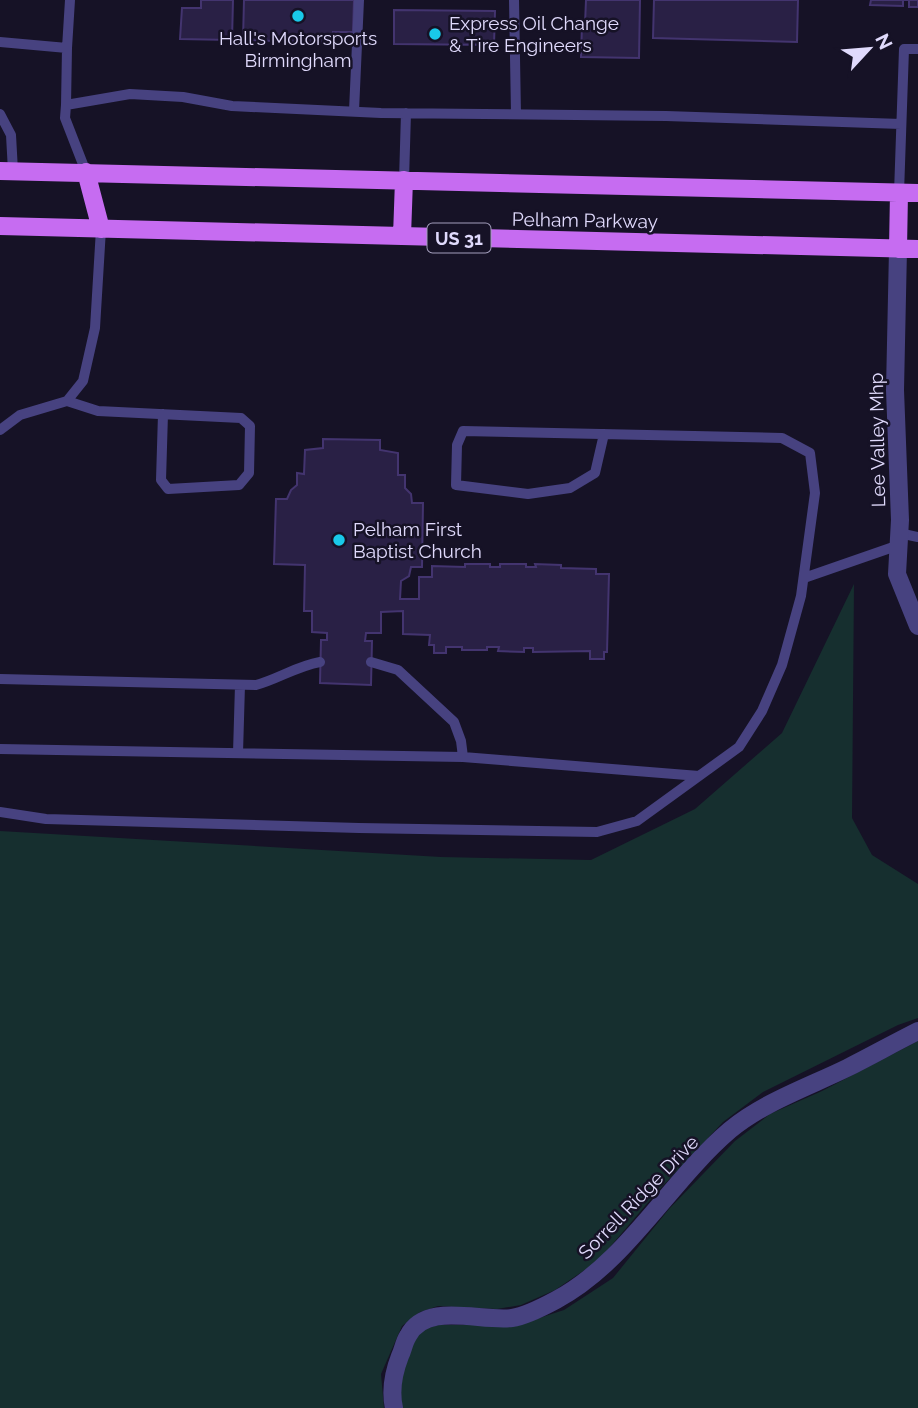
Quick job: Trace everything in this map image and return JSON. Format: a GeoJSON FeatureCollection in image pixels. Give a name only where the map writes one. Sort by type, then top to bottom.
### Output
{"type":"FeatureCollection","features":[{"type":"Feature","properties":{"kind":"main road","name":"Pelham Parkway"},"geometry":{"type":"LineString","coordinates":[[7,171],[918,193]]}},
{"type":"Feature","properties":{"kind":"main road"},"geometry":{"type":"LineString","coordinates":[[86,172],[102,229]]}},
{"type":"Feature","properties":{"kind":"main road"},"geometry":{"type":"LineString","coordinates":[[402,236],[404,180]]}},
{"type":"Feature","properties":{"kind":"main road"},"geometry":{"type":"LineString","coordinates":[[898,249],[899,193]]}},
{"type":"Feature","properties":{"kind":"main road","name":"Pelham Parkway"},"geometry":{"type":"LineString","coordinates":[[0,226],[918,249]]}},
{"type":"Feature","properties":{"kind":"street","name":"Lee Valley Mhp"},"geometry":{"type":"LineString","coordinates":[[898,249],[895,390],[899,539],[897,575],[918,626]]}},
{"type":"Feature","properties":{"kind":"street","name":"Sorrell Ridge Drive"},"geometry":{"type":"LineString","coordinates":[[394,1408],[391,1395],[396,1367],[408,1334],[421,1322],[442,1317],[511,1318],[555,1301],[609,1262],[661,1201],[730,1130],[788,1095],[850,1067],[918,1031]]}},
{"type":"Feature","properties":{"kind":"lane"},"geometry":{"type":"LineString","coordinates":[[70,0],[65,118],[86,172]]}},
{"type":"Feature","properties":{"kind":"lane"},"geometry":{"type":"LineString","coordinates":[[354,111],[359,0]]}},
{"type":"Feature","properties":{"kind":"lane"},"geometry":{"type":"LineString","coordinates":[[514,0],[516,114]]}},
{"type":"Feature","properties":{"kind":"lane"},"geometry":{"type":"LineString","coordinates":[[0,42],[67,48]]}},
{"type":"Feature","properties":{"kind":"lane"},"geometry":{"type":"LineString","coordinates":[[899,193],[904,49],[918,49]]}},
{"type":"Feature","properties":{"kind":"lane"},"geometry":{"type":"LineString","coordinates":[[66,105],[130,94],[183,97],[232,106],[354,111],[901,124]]}},
{"type":"Feature","properties":{"kind":"lane"},"geometry":{"type":"LineString","coordinates":[[404,180],[406,113]]}},
{"type":"Feature","properties":{"kind":"lane"},"geometry":{"type":"LineString","coordinates":[[0,114],[12,135],[7,171]]}},
{"type":"Feature","properties":{"kind":"lane"},"geometry":{"type":"LineString","coordinates":[[0,430],[20,415],[67,401],[83,382],[95,328],[102,229]]}},
{"type":"Feature","properties":{"kind":"lane"},"geometry":{"type":"LineString","coordinates":[[67,401],[98,411],[163,414],[241,418],[250,426],[249,473],[239,485],[168,489],[161,480],[163,414]]}},
{"type":"Feature","properties":{"kind":"lane"},"geometry":{"type":"LineString","coordinates":[[0,812],[46,819],[597,832],[637,821],[739,747],[762,711],[782,665],[802,596],[815,493],[810,453],[782,438],[604,434],[463,431],[457,445],[456,485],[528,494],[570,488],[595,473],[604,434]]}},
{"type":"Feature","properties":{"kind":"lane"},"geometry":{"type":"LineString","coordinates":[[804,578],[899,539],[918,537]]}},
{"type":"Feature","properties":{"kind":"lane"},"geometry":{"type":"LineString","coordinates":[[0,679],[256,685],[304,665],[320,662]]}},
{"type":"Feature","properties":{"kind":"lane"},"geometry":{"type":"LineString","coordinates":[[371,662],[398,670],[454,722],[463,757]]}},
{"type":"Feature","properties":{"kind":"lane"},"geometry":{"type":"LineString","coordinates":[[238,753],[240,685]]}},
{"type":"Feature","properties":{"kind":"lane"},"geometry":{"type":"LineString","coordinates":[[0,749],[463,757],[699,776]]}},
{"type":"Feature","properties":{"kind":"green space"},"geometry":{"type":"Polygon","coordinates":[[[854,584],[852,818],[872,855],[918,884],[918,1018],[898,1025],[763,1092],[723,1122],[657,1192],[598,1261],[555,1290],[521,1305],[497,1309],[438,1306],[420,1312],[402,1326],[381,1374],[384,1408],[0,1408],[0,831],[441,857],[591,860],[695,809],[782,733],[854,584]]]}},
{"type":"Feature","properties":{"kind":"green space"},"geometry":{"type":"Polygon","coordinates":[[[918,1041],[918,1408],[402,1408],[399,1393],[402,1370],[413,1339],[423,1329],[439,1325],[492,1325],[530,1321],[564,1310],[613,1278],[669,1209],[735,1141],[770,1114],[822,1091],[918,1041]]]}},
{"type":"Feature","properties":{"kind":"building"},"geometry":{"type":"Polygon","coordinates":[[[201,0],[233,0],[232,40],[180,39],[182,8],[201,8],[201,0]]]}},
{"type":"Feature","properties":{"kind":"building","name":"Hall's Motorsports Birmingham"},"geometry":{"type":"Polygon","coordinates":[[[244,0],[354,0],[353,32],[333,32],[333,43],[243,40],[244,0]]]}},
{"type":"Feature","properties":{"kind":"building"},"geometry":{"type":"Polygon","coordinates":[[[586,0],[640,0],[639,58],[581,57],[586,0]]]}},
{"type":"Feature","properties":{"kind":"building"},"geometry":{"type":"Polygon","coordinates":[[[654,0],[798,0],[797,42],[653,38],[654,0]]]}},
{"type":"Feature","properties":{"kind":"building"},"geometry":{"type":"Polygon","coordinates":[[[871,0],[903,0],[903,6],[870,5],[871,0]]]}},
{"type":"Feature","properties":{"kind":"building"},"geometry":{"type":"Polygon","coordinates":[[[909,0],[918,0],[918,7],[909,7],[909,0]]]}},
{"type":"Feature","properties":{"kind":"building"},"geometry":{"type":"Polygon","coordinates":[[[394,10],[495,11],[494,45],[394,44],[394,10]]]}},
{"type":"Feature","properties":{"kind":"building"},"geometry":{"type":"Polygon","coordinates":[[[323,439],[380,440],[380,450],[398,453],[398,475],[405,475],[405,488],[411,494],[412,503],[423,503],[422,567],[411,567],[409,576],[401,581],[400,599],[419,599],[419,577],[432,577],[432,566],[465,567],[465,564],[490,564],[490,567],[500,567],[500,564],[526,564],[526,567],[536,567],[535,564],[596,569],[596,574],[609,574],[607,652],[604,652],[604,659],[590,659],[590,651],[533,652],[533,648],[524,648],[524,652],[498,651],[499,647],[462,650],[462,647],[446,647],[446,653],[434,653],[434,645],[429,645],[430,635],[403,634],[403,611],[381,612],[381,633],[366,633],[365,641],[372,641],[371,685],[320,683],[321,640],[327,640],[327,633],[312,632],[312,611],[304,611],[305,565],[274,564],[276,499],[287,499],[297,485],[297,473],[304,474],[305,450],[323,448],[323,439]]]}},
{"type":"Feature","properties":{"kind":"place","name":"Hall's Motorsports Birmingham"},"geometry":{"type":"Point","coordinates":[298,16]}},
{"type":"Feature","properties":{"kind":"place","name":"Express Oil Change & Tire Engineers"},"geometry":{"type":"Point","coordinates":[435,34]}},
{"type":"Feature","properties":{"kind":"place","name":"Pelham First Baptist Church"},"geometry":{"type":"Point","coordinates":[339,540]}}]}
